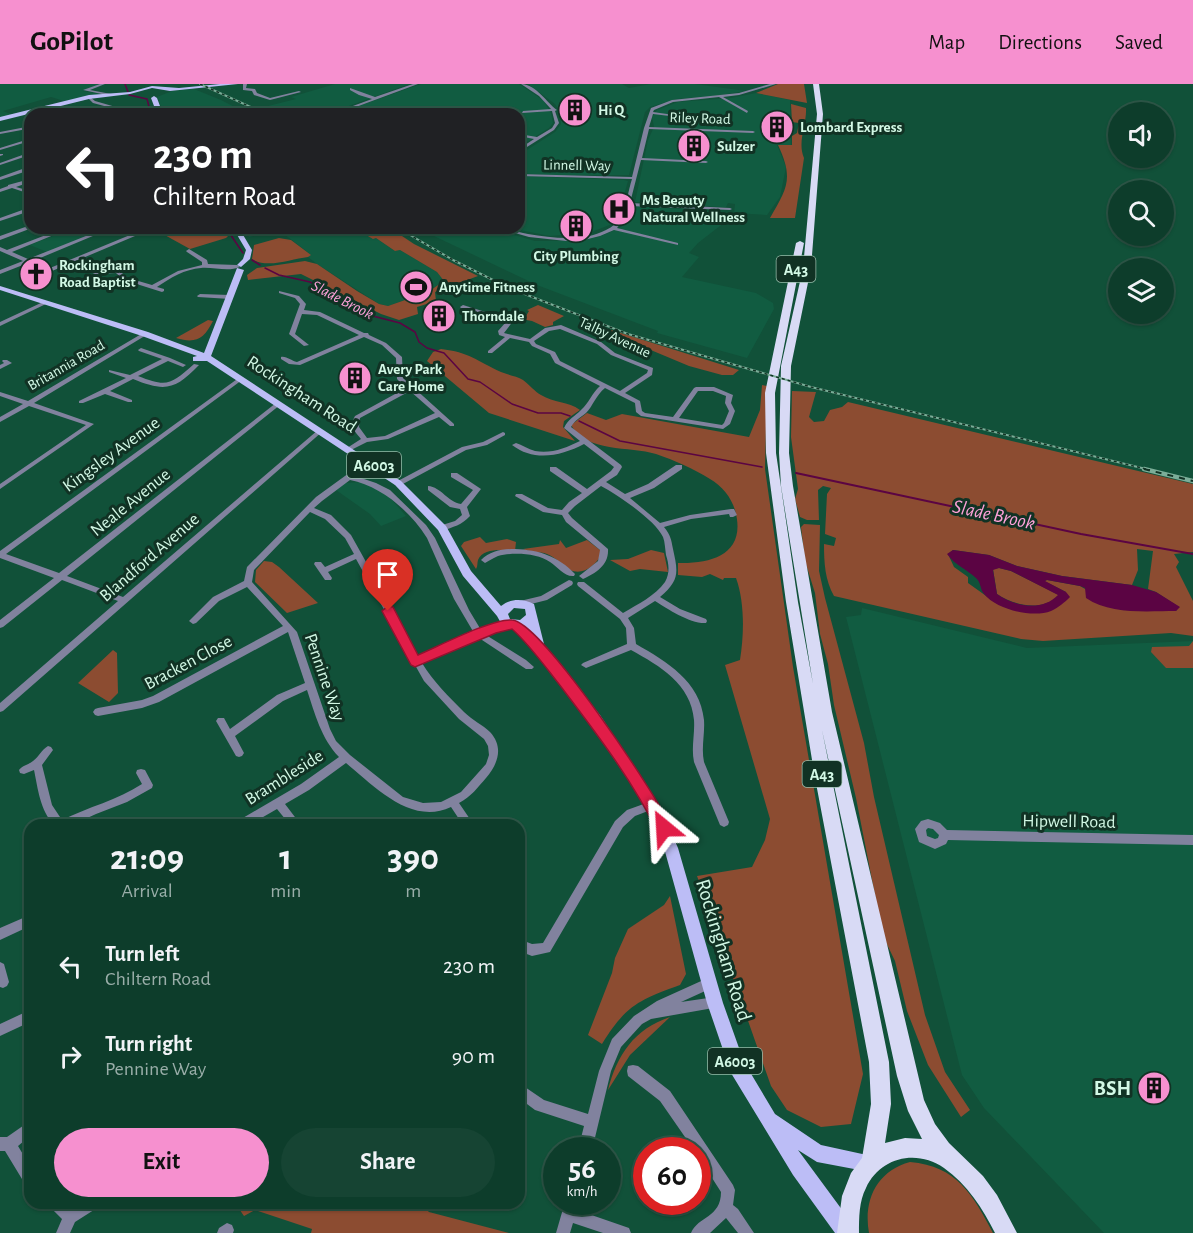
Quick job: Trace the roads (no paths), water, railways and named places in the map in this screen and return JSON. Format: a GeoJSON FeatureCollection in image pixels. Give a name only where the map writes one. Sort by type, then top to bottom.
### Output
{"type":"FeatureCollection","features":[{"type":"Feature","properties":{"kind":"highway","name":"A43"},"geometry":{"type":"LineString","coordinates":[[810,84],[814,111],[799,259],[770,393],[771,453],[792,602],[823,778],[879,1062],[881,1104],[871,1162]]}},
{"type":"Feature","properties":{"kind":"highway","name":"A43"},"geometry":{"type":"LineString","coordinates":[[816,84],[820,114],[807,268],[786,366],[783,443],[787,486],[825,712],[912,1098],[931,1138],[983,1193],[1006,1233]]}},
{"type":"Feature","properties":{"kind":"highway","name":"A43"},"geometry":{"type":"LineString","coordinates":[[848,1233],[852,1195],[863,1171],[882,1153],[903,1147],[926,1149],[950,1160]]}},
{"type":"Feature","properties":{"kind":"main road"},"geometry":{"type":"LineString","coordinates":[[42,108],[102,94],[110,95],[140,90],[158,92],[236,84]]}},
{"type":"Feature","properties":{"kind":"main road"},"geometry":{"type":"LineString","coordinates":[[140,90],[158,92]]}},
{"type":"Feature","properties":{"kind":"main road"},"geometry":{"type":"LineString","coordinates":[[158,92],[159,108]]}},
{"type":"Feature","properties":{"kind":"main road"},"geometry":{"type":"LineString","coordinates":[[0,119],[24,113]]}},
{"type":"Feature","properties":{"kind":"main road"},"geometry":{"type":"LineString","coordinates":[[2,290],[177,345],[188,349],[201,360],[212,340],[249,250],[240,234]]}},
{"type":"Feature","properties":{"kind":"main road"},"geometry":{"type":"LineString","coordinates":[[177,345],[195,345],[212,340]]}},
{"type":"Feature","properties":{"kind":"main road","name":"Rockingham Road"},"geometry":{"type":"LineString","coordinates":[[201,360],[224,369],[349,448],[398,483],[442,528],[451,547],[476,585],[507,620],[541,651],[595,719],[652,805],[671,848],[715,1003],[737,1067],[799,1169],[848,1233]]}},
{"type":"Feature","properties":{"kind":"main road","name":"Rockingham Road"},"geometry":{"type":"LineString","coordinates":[[476,585],[499,599],[526,608],[541,651]]}},
{"type":"Feature","properties":{"kind":"main road"},"geometry":{"type":"LineString","coordinates":[[506,607],[526,608],[526,622],[507,620],[506,607]]}},
{"type":"Feature","properties":{"kind":"main road","name":"Rockingham Road"},"geometry":{"type":"LineString","coordinates":[[765,1115],[817,1153],[871,1162]]}},
{"type":"Feature","properties":{"kind":"street"},"geometry":{"type":"LineString","coordinates":[[102,94],[85,90],[103,84]]}},
{"type":"Feature","properties":{"kind":"street"},"geometry":{"type":"LineString","coordinates":[[244,84],[244,88],[254,90],[255,94],[270,99],[299,92]]}},
{"type":"Feature","properties":{"kind":"street"},"geometry":{"type":"LineString","coordinates":[[348,108],[416,84]]}},
{"type":"Feature","properties":{"kind":"street"},"geometry":{"type":"LineString","coordinates":[[523,84],[546,99],[555,110],[556,125],[525,147]]}},
{"type":"Feature","properties":{"kind":"street"},"geometry":{"type":"LineString","coordinates":[[519,234],[528,237],[563,239],[588,237],[612,228],[623,219],[650,113],[655,107],[672,101],[747,93],[774,84]]}},
{"type":"Feature","properties":{"kind":"street"},"geometry":{"type":"LineString","coordinates":[[361,89],[352,90],[374,98]]}},
{"type":"Feature","properties":{"kind":"street"},"geometry":{"type":"LineString","coordinates":[[89,97],[94,102],[116,108]]}},
{"type":"Feature","properties":{"kind":"street"},"geometry":{"type":"LineString","coordinates":[[721,97],[747,112]]}},
{"type":"Feature","properties":{"kind":"street"},"geometry":{"type":"LineString","coordinates":[[525,112],[555,110]]}},
{"type":"Feature","properties":{"kind":"street"},"geometry":{"type":"LineString","coordinates":[[650,113],[686,117]]}},
{"type":"Feature","properties":{"kind":"street","name":"Riley Road"},"geometry":{"type":"LineString","coordinates":[[646,128],[753,132]]}},
{"type":"Feature","properties":{"kind":"street"},"geometry":{"type":"LineString","coordinates":[[0,133],[24,129]]}},
{"type":"Feature","properties":{"kind":"street"},"geometry":{"type":"LineString","coordinates":[[12,137],[23,133],[19,130]]}},
{"type":"Feature","properties":{"kind":"street"},"geometry":{"type":"LineString","coordinates":[[717,142],[719,131]]}},
{"type":"Feature","properties":{"kind":"street"},"geometry":{"type":"LineString","coordinates":[[525,136],[539,139]]}},
{"type":"Feature","properties":{"kind":"street"},"geometry":{"type":"LineString","coordinates":[[0,149],[24,142]]}},
{"type":"Feature","properties":{"kind":"street"},"geometry":{"type":"LineString","coordinates":[[0,164],[24,156]]}},
{"type":"Feature","properties":{"kind":"street"},"geometry":{"type":"LineString","coordinates":[[639,159],[706,162]]}},
{"type":"Feature","properties":{"kind":"street"},"geometry":{"type":"LineString","coordinates":[[0,178],[24,170]]}},
{"type":"Feature","properties":{"kind":"street","name":"Linnell Way"},"geometry":{"type":"LineString","coordinates":[[525,175],[634,178]]}},
{"type":"Feature","properties":{"kind":"street"},"geometry":{"type":"LineString","coordinates":[[0,191],[24,182]]}},
{"type":"Feature","properties":{"kind":"street"},"geometry":{"type":"LineString","coordinates":[[0,183],[24,191]]}},
{"type":"Feature","properties":{"kind":"street"},"geometry":{"type":"LineString","coordinates":[[628,204],[730,209]]}},
{"type":"Feature","properties":{"kind":"street"},"geometry":{"type":"LineString","coordinates":[[0,220],[24,211]]}},
{"type":"Feature","properties":{"kind":"street"},"geometry":{"type":"LineString","coordinates":[[612,228],[676,244]]}},
{"type":"Feature","properties":{"kind":"street"},"geometry":{"type":"LineString","coordinates":[[0,238],[24,229]]}},
{"type":"Feature","properties":{"kind":"street"},"geometry":{"type":"LineString","coordinates":[[0,231],[10,235]]}},
{"type":"Feature","properties":{"kind":"street"},"geometry":{"type":"LineString","coordinates":[[7,252],[54,234]]}},
{"type":"Feature","properties":{"kind":"street"},"geometry":{"type":"LineString","coordinates":[[0,272],[96,234]]}},
{"type":"Feature","properties":{"kind":"street"},"geometry":{"type":"LineString","coordinates":[[0,249],[50,270],[132,236],[128,234]]}},
{"type":"Feature","properties":{"kind":"street"},"geometry":{"type":"LineString","coordinates":[[189,251],[205,261],[205,266]]}},
{"type":"Feature","properties":{"kind":"street"},"geometry":{"type":"LineString","coordinates":[[154,286],[180,272],[205,266],[242,267]]}},
{"type":"Feature","properties":{"kind":"street"},"geometry":{"type":"LineString","coordinates":[[85,269],[95,272],[115,270],[130,281],[162,290]]}},
{"type":"Feature","properties":{"kind":"street"},"geometry":{"type":"LineString","coordinates":[[281,292],[301,300],[303,304],[292,334],[306,345]]}},
{"type":"Feature","properties":{"kind":"street"},"geometry":{"type":"LineString","coordinates":[[200,296],[230,297]]}},
{"type":"Feature","properties":{"kind":"street"},"geometry":{"type":"LineString","coordinates":[[0,324],[45,303]]}},
{"type":"Feature","properties":{"kind":"street"},"geometry":{"type":"LineString","coordinates":[[463,307],[510,321]]}},
{"type":"Feature","properties":{"kind":"street"},"geometry":{"type":"LineString","coordinates":[[300,312],[318,313],[366,334],[396,353],[400,362],[399,375],[410,388],[452,425]]}},
{"type":"Feature","properties":{"kind":"street"},"geometry":{"type":"LineString","coordinates":[[518,312],[501,331],[501,334],[531,341],[534,345],[553,353],[557,362],[638,402],[639,412],[643,415],[725,426],[732,411],[728,403],[730,395],[714,389],[696,389],[676,418]]}},
{"type":"Feature","properties":{"kind":"street","name":"Talby Avenue"},"geometry":{"type":"LineString","coordinates":[[531,341],[548,329],[561,327],[599,343],[613,354],[651,369],[650,374],[620,393]]}},
{"type":"Feature","properties":{"kind":"street","name":"Britannia Road"},"geometry":{"type":"LineString","coordinates":[[0,420],[145,334]]}},
{"type":"Feature","properties":{"kind":"street"},"geometry":{"type":"LineString","coordinates":[[283,358],[298,364],[366,334]]}},
{"type":"Feature","properties":{"kind":"street"},"geometry":{"type":"LineString","coordinates":[[503,350],[492,350],[508,337]]}},
{"type":"Feature","properties":{"kind":"street"},"geometry":{"type":"LineString","coordinates":[[141,350],[183,365]]}},
{"type":"Feature","properties":{"kind":"street"},"geometry":{"type":"LineString","coordinates":[[81,402],[106,392],[168,359]]}},
{"type":"Feature","properties":{"kind":"street"},"geometry":{"type":"LineString","coordinates":[[111,371],[167,387],[178,382],[201,360]]}},
{"type":"Feature","properties":{"kind":"street"},"geometry":{"type":"LineString","coordinates":[[0,367],[9,362]]}},
{"type":"Feature","properties":{"kind":"street","name":"Kingsley Avenue"},"geometry":{"type":"LineString","coordinates":[[0,555],[240,379]]}},
{"type":"Feature","properties":{"kind":"street"},"geometry":{"type":"LineString","coordinates":[[605,385],[594,392],[585,409],[568,424],[567,428],[614,462],[618,468]]}},
{"type":"Feature","properties":{"kind":"street"},"geometry":{"type":"LineString","coordinates":[[365,440],[356,430],[354,424],[357,417],[410,388]]}},
{"type":"Feature","properties":{"kind":"street"},"geometry":{"type":"LineString","coordinates":[[106,392],[130,401]]}},
{"type":"Feature","properties":{"kind":"street"},"geometry":{"type":"LineString","coordinates":[[0,394],[91,424],[0,487]]}},
{"type":"Feature","properties":{"kind":"street","name":"Neale Avenue"},"geometry":{"type":"LineString","coordinates":[[0,625],[278,404]]}},
{"type":"Feature","properties":{"kind":"street"},"geometry":{"type":"LineString","coordinates":[[349,448],[365,440],[386,438],[439,414]]}},
{"type":"Feature","properties":{"kind":"street","name":"Blandford Avenue"},"geometry":{"type":"LineString","coordinates":[[0,708],[320,431]]}},
{"type":"Feature","properties":{"kind":"street"},"geometry":{"type":"LineString","coordinates":[[398,483],[465,447],[485,444],[504,434]]}},
{"type":"Feature","properties":{"kind":"street"},"geometry":{"type":"LineString","coordinates":[[515,455],[520,448],[546,455],[564,452],[584,441]]}},
{"type":"Feature","properties":{"kind":"street"},"geometry":{"type":"LineString","coordinates":[[193,621],[222,595],[248,583],[250,569],[309,509],[370,462]]}},
{"type":"Feature","properties":{"kind":"street"},"geometry":{"type":"LineString","coordinates":[[626,497],[657,483],[679,467]]}},
{"type":"Feature","properties":{"kind":"street"},"geometry":{"type":"LineString","coordinates":[[564,513],[618,468],[628,469]]}},
{"type":"Feature","properties":{"kind":"street"},"geometry":{"type":"LineString","coordinates":[[568,469],[556,472],[587,493]]}},
{"type":"Feature","properties":{"kind":"street"},"geometry":{"type":"LineString","coordinates":[[454,475],[477,489],[463,507]]}},
{"type":"Feature","properties":{"kind":"street"},"geometry":{"type":"LineString","coordinates":[[348,477],[370,482],[391,492],[430,537],[454,591],[481,634],[529,667]]}},
{"type":"Feature","properties":{"kind":"street"},"geometry":{"type":"LineString","coordinates":[[602,483],[626,497],[660,526],[668,539],[673,576],[654,597],[623,617]]}},
{"type":"Feature","properties":{"kind":"street"},"geometry":{"type":"LineString","coordinates":[[431,488],[453,505],[463,507]]}},
{"type":"Feature","properties":{"kind":"street"},"geometry":{"type":"LineString","coordinates":[[519,496],[546,510],[564,513],[569,520],[604,549],[606,557],[602,563],[582,580]]}},
{"type":"Feature","properties":{"kind":"street"},"geometry":{"type":"LineString","coordinates":[[442,528],[463,520],[466,516],[463,507]]}},
{"type":"Feature","properties":{"kind":"street"},"geometry":{"type":"LineString","coordinates":[[309,509],[333,521],[348,537],[415,662],[441,696],[482,729],[494,746],[490,766],[465,795],[453,802],[465,819]]}},
{"type":"Feature","properties":{"kind":"street"},"geometry":{"type":"LineString","coordinates":[[660,526],[707,514],[731,511],[733,515]]}},
{"type":"Feature","properties":{"kind":"street"},"geometry":{"type":"LineString","coordinates":[[484,560],[495,553],[539,555],[553,560],[570,579]]}},
{"type":"Feature","properties":{"kind":"street"},"geometry":{"type":"LineString","coordinates":[[0,555],[124,600]]}},
{"type":"Feature","properties":{"kind":"street"},"geometry":{"type":"LineString","coordinates":[[323,571],[359,555]]}},
{"type":"Feature","properties":{"kind":"street"},"geometry":{"type":"LineString","coordinates":[[526,608],[544,598],[577,573],[623,617],[630,628],[632,646]]}},
{"type":"Feature","properties":{"kind":"street","name":"Pennine Way"},"geometry":{"type":"LineString","coordinates":[[248,583],[289,627],[298,647],[325,729],[333,744],[346,758],[400,800],[415,806],[432,807],[453,802]]}},
{"type":"Feature","properties":{"kind":"street"},"geometry":{"type":"LineString","coordinates":[[654,597],[677,611],[703,621]]}},
{"type":"Feature","properties":{"kind":"street"},"geometry":{"type":"LineString","coordinates":[[415,662],[481,634],[507,620]]}},
{"type":"Feature","properties":{"kind":"street","name":"Bracken Close"},"geometry":{"type":"LineString","coordinates":[[98,712],[135,707],[156,699],[289,627]]}},
{"type":"Feature","properties":{"kind":"street"},"geometry":{"type":"LineString","coordinates":[[586,665],[632,646],[649,653],[674,672],[698,708],[699,762],[724,822]]}},
{"type":"Feature","properties":{"kind":"street"},"geometry":{"type":"LineString","coordinates":[[229,735],[280,698],[310,684]]}},
{"type":"Feature","properties":{"kind":"street"},"geometry":{"type":"LineString","coordinates":[[221,721],[239,753]]}},
{"type":"Feature","properties":{"kind":"street"},"geometry":{"type":"LineString","coordinates":[[24,770],[37,764],[48,750]]}},
{"type":"Feature","properties":{"kind":"street","name":"Brambleside"},"geometry":{"type":"LineString","coordinates":[[251,819],[279,804],[346,758]]}},
{"type":"Feature","properties":{"kind":"street"},"geometry":{"type":"LineString","coordinates":[[37,764],[47,809],[53,819]]}},
{"type":"Feature","properties":{"kind":"street"},"geometry":{"type":"LineString","coordinates":[[74,819],[95,809],[119,803],[152,786],[141,773]]}},
{"type":"Feature","properties":{"kind":"street"},"geometry":{"type":"LineString","coordinates":[[279,804],[291,819]]}},
{"type":"Feature","properties":{"kind":"street"},"geometry":{"type":"LineString","coordinates":[[525,947],[532,950],[546,948],[619,824],[631,813],[652,805]]}},
{"type":"Feature","properties":{"kind":"street","name":"Hipwell Road"},"geometry":{"type":"LineString","coordinates":[[944,835],[1193,840]]}},
{"type":"Feature","properties":{"kind":"street"},"geometry":{"type":"LineString","coordinates":[[0,934],[24,923]]}},
{"type":"Feature","properties":{"kind":"street"},"geometry":{"type":"LineString","coordinates":[[0,968],[3,982]]}},
{"type":"Feature","properties":{"kind":"street"},"geometry":{"type":"LineString","coordinates":[[588,1137],[605,1071],[616,1042],[646,1014],[702,984],[710,983]]}},
{"type":"Feature","properties":{"kind":"street"},"geometry":{"type":"LineString","coordinates":[[646,1014],[715,1003]]}},
{"type":"Feature","properties":{"kind":"street"},"geometry":{"type":"LineString","coordinates":[[0,1030],[24,1019]]}},
{"type":"Feature","properties":{"kind":"street"},"geometry":{"type":"LineString","coordinates":[[633,1071],[665,1096],[728,1190],[729,1203],[726,1209],[698,1233]]}},
{"type":"Feature","properties":{"kind":"street"},"geometry":{"type":"LineString","coordinates":[[525,1094],[540,1105],[592,1122]]}},
{"type":"Feature","properties":{"kind":"street"},"geometry":{"type":"LineString","coordinates":[[24,1132],[4,1144],[24,1171]]}},
{"type":"Feature","properties":{"kind":"street"},"geometry":{"type":"LineString","coordinates":[[62,1209],[70,1217]]}},
{"type":"Feature","properties":{"kind":"street"},"geometry":{"type":"LineString","coordinates":[[63,1233],[70,1217],[83,1209]]}},
{"type":"Feature","properties":{"kind":"street"},"geometry":{"type":"LineString","coordinates":[[726,1209],[733,1214],[747,1233]]}},
{"type":"Feature","properties":{"kind":"street"},"geometry":{"type":"LineString","coordinates":[[563,1233],[568,1215]]}},
{"type":"Feature","properties":{"kind":"street"},"geometry":{"type":"LineString","coordinates":[[585,1215],[624,1233]]}},
{"type":"Feature","properties":{"kind":"waterway","name":"Slade Brook"},"geometry":{"type":"LineString","coordinates":[[125,84],[128,92]]}},
{"type":"Feature","properties":{"kind":"waterway","name":"Slade Brook"},"geometry":{"type":"LineString","coordinates":[[129,95],[147,99],[149,108]]}},
{"type":"Feature","properties":{"kind":"waterway","name":"Slade Brook"},"geometry":{"type":"LineString","coordinates":[[230,234],[243,253]]}},
{"type":"Feature","properties":{"kind":"waterway","name":"Slade Brook"},"geometry":{"type":"LineString","coordinates":[[252,260],[260,265]]}},
{"type":"Feature","properties":{"kind":"waterway","name":"Slade Brook"},"geometry":{"type":"LineString","coordinates":[[265,268],[279,275],[310,282],[365,314],[400,323],[415,332],[419,342],[427,348],[444,353],[468,379],[480,382],[512,404],[538,413],[561,413],[570,416]]}},
{"type":"Feature","properties":{"kind":"waterway","name":"Slade Brook"},"geometry":{"type":"LineString","coordinates":[[579,421],[620,441],[762,467]]}},
{"type":"Feature","properties":{"kind":"waterway","name":"Slade Brook"},"geometry":{"type":"LineString","coordinates":[[796,473],[1081,534],[1193,554]]}},
{"type":"Feature","properties":{"kind":"railway"},"geometry":{"type":"LineString","coordinates":[[200,84],[253,108]]}},
{"type":"Feature","properties":{"kind":"railway"},"geometry":{"type":"LineString","coordinates":[[408,234],[509,288],[628,334],[811,387],[1150,470]]}},
{"type":"Feature","properties":{"kind":"railway"},"geometry":{"type":"LineString","coordinates":[[1144,469],[1193,481]]}},
{"type":"Feature","properties":{"kind":"place","name":"Hi Q"},"geometry":{"type":"Point","coordinates":[575,110]}},
{"type":"Feature","properties":{"kind":"place","name":"Lombard Express"},"geometry":{"type":"Point","coordinates":[777,127]}},
{"type":"Feature","properties":{"kind":"place","name":"Sulzer"},"geometry":{"type":"Point","coordinates":[694,146]}},
{"type":"Feature","properties":{"kind":"place","name":"Ms Beauty Natural Wellness"},"geometry":{"type":"Point","coordinates":[619,209]}},
{"type":"Feature","properties":{"kind":"place","name":"City Plumbing"},"geometry":{"type":"Point","coordinates":[576,226]}},
{"type":"Feature","properties":{"kind":"place","name":"Rockingham Road Baptist"},"geometry":{"type":"Point","coordinates":[36,274]}},
{"type":"Feature","properties":{"kind":"place","name":"Anytime Fitness"},"geometry":{"type":"Point","coordinates":[416,287]}},
{"type":"Feature","properties":{"kind":"place","name":"Thorndale"},"geometry":{"type":"Point","coordinates":[439,316]}},
{"type":"Feature","properties":{"kind":"place","name":"Avery Park Care Home"},"geometry":{"type":"Point","coordinates":[355,378]}},
{"type":"Feature","properties":{"kind":"place","name":"BSH"},"geometry":{"type":"Point","coordinates":[1154,1088]}}]}
